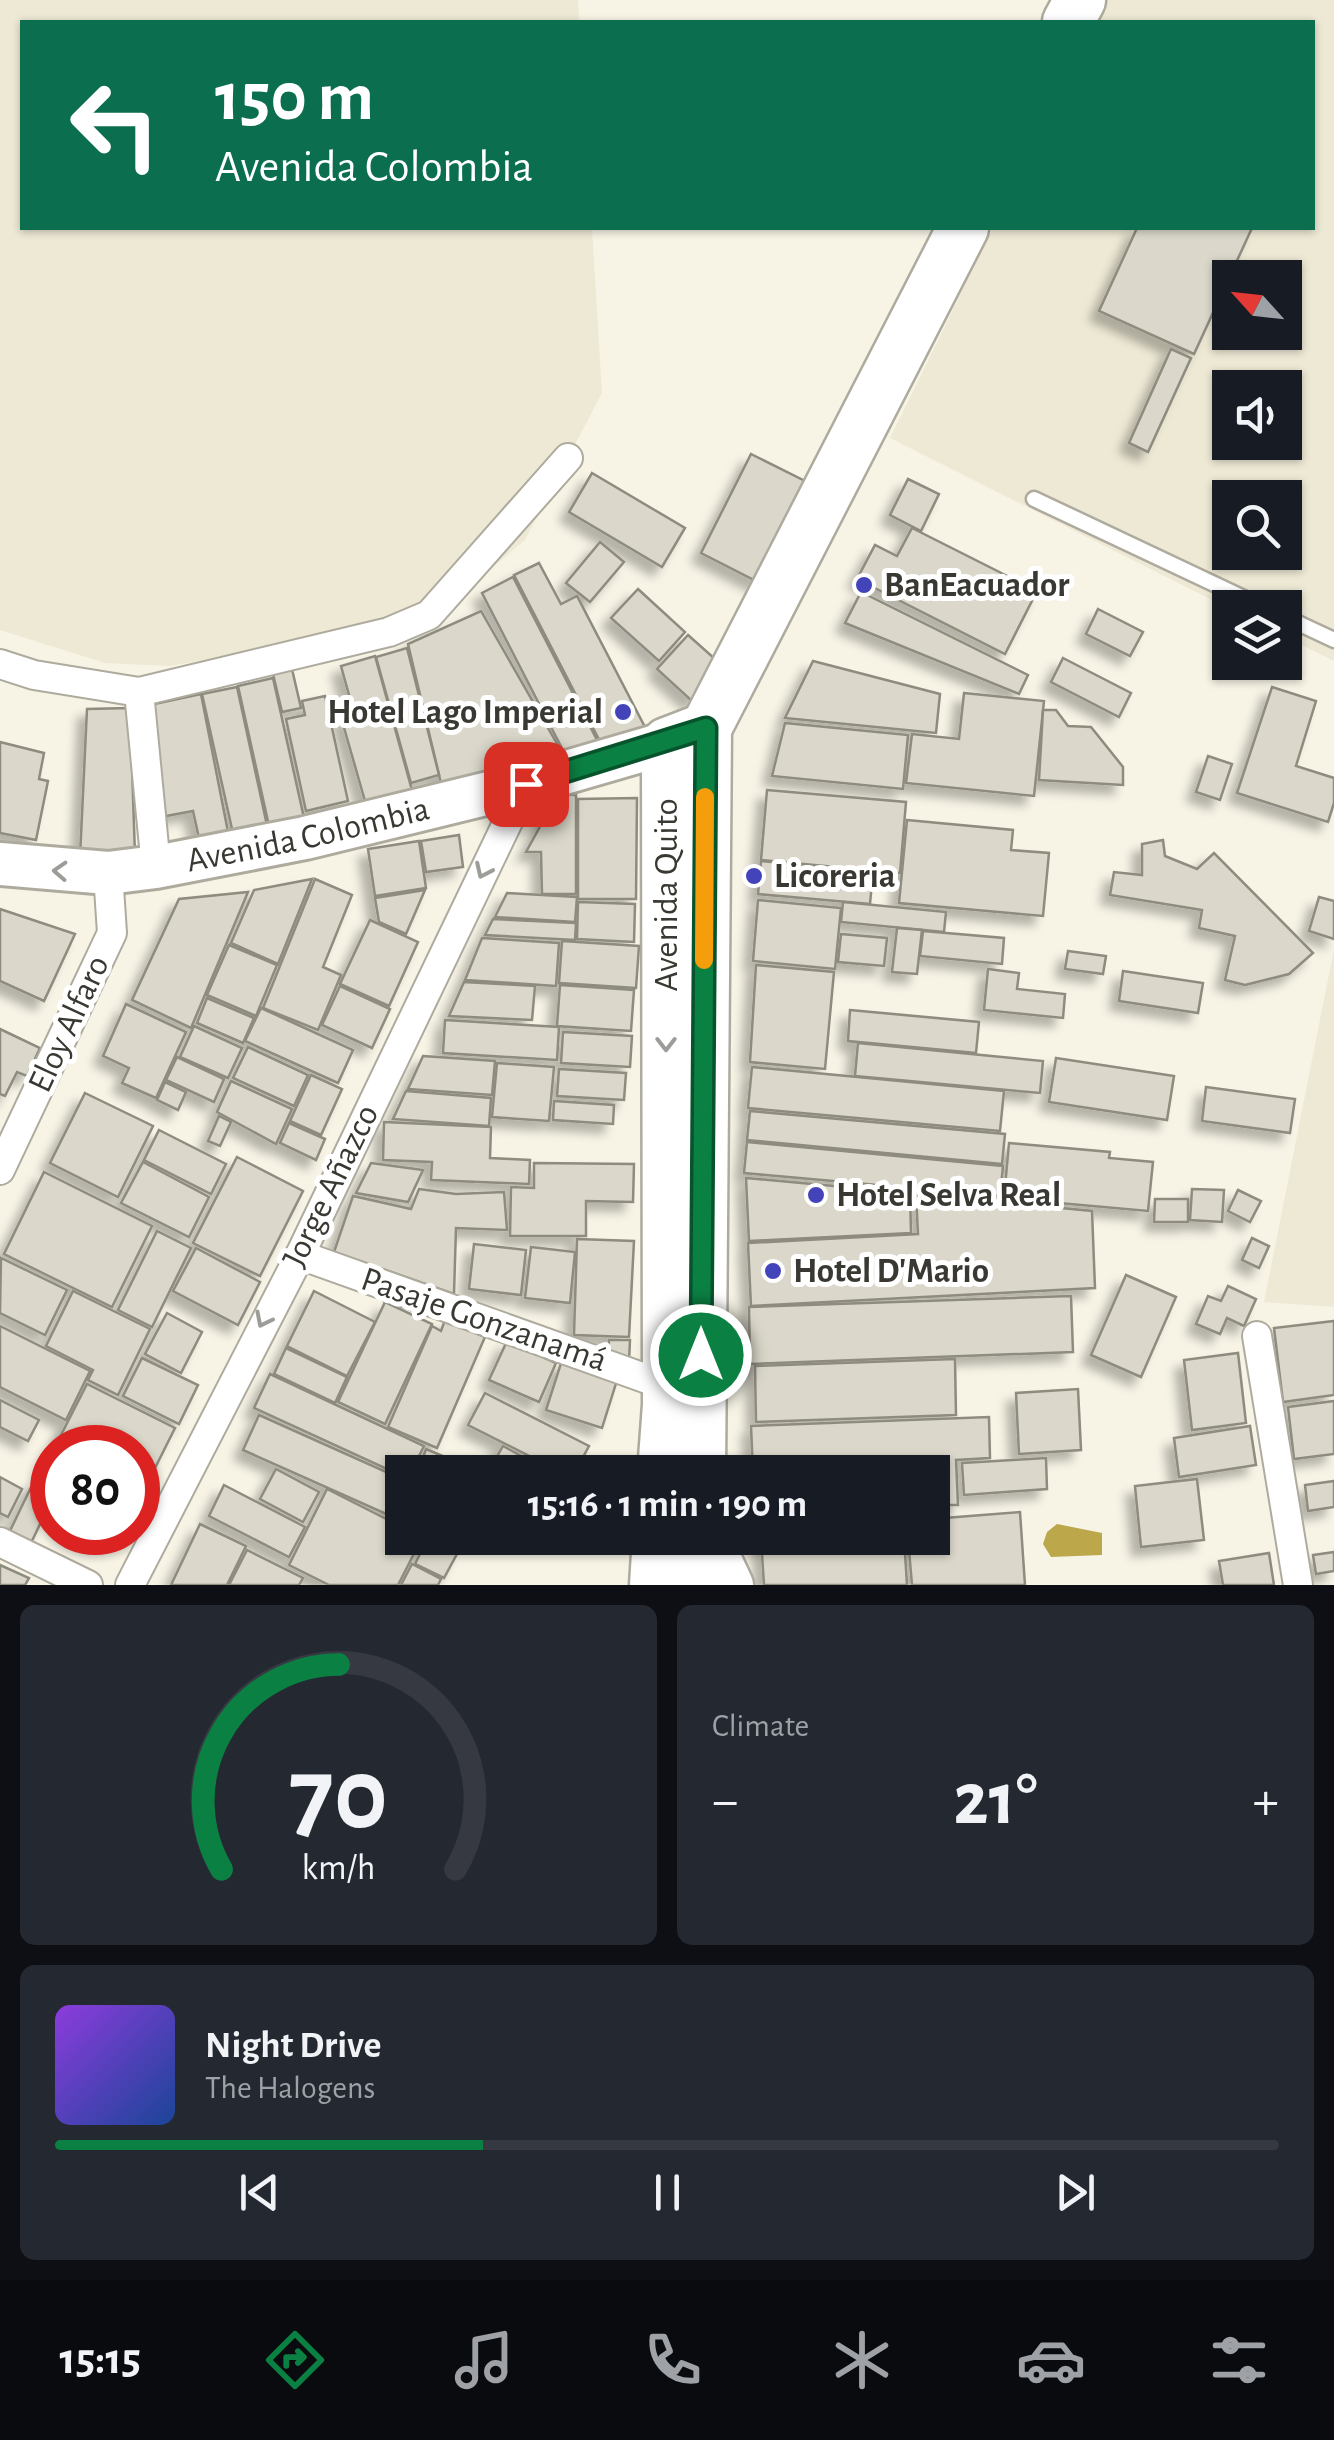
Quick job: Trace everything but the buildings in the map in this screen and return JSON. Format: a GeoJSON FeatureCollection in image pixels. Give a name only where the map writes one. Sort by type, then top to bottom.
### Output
{"type":"FeatureCollection","features":[{"type":"Feature","properties":{"kind":"highway"},"geometry":{"type":"LineString","coordinates":[[686,735],[962,230]]}},
{"type":"Feature","properties":{"kind":"highway","name":"Avenida Quito"},"geometry":{"type":"LineString","coordinates":[[664,1455],[686,735]]}},
{"type":"Feature","properties":{"kind":"highway","name":"Avenida Quito"},"geometry":{"type":"LineString","coordinates":[[686,735],[700,1455]]}},
{"type":"Feature","properties":{"kind":"highway"},"geometry":{"type":"LineString","coordinates":[[655,1585],[657,1555]]}},
{"type":"Feature","properties":{"kind":"highway"},"geometry":{"type":"LineString","coordinates":[[695,1585],[697,1555]]}},
{"type":"Feature","properties":{"kind":"main road","name":"Avenida Colombia"},"geometry":{"type":"LineString","coordinates":[[0,864],[108,873],[156,867],[305,838],[526,784],[686,735]]}},
{"type":"Feature","properties":{"kind":"main road"},"geometry":{"type":"LineString","coordinates":[[719,1555],[733,1585]]}},
{"type":"Feature","properties":{"kind":"street"},"geometry":{"type":"LineString","coordinates":[[0,664],[34,675],[139,692],[390,632],[430,616],[568,458]]}},
{"type":"Feature","properties":{"kind":"street"},"geometry":{"type":"LineString","coordinates":[[139,692],[156,867]]}},
{"type":"Feature","properties":{"kind":"street","name":"Jorge Añazco"},"geometry":{"type":"LineString","coordinates":[[130,1585],[300,1254],[526,784]]}},
{"type":"Feature","properties":{"kind":"street","name":"Eloy Alfaro"},"geometry":{"type":"LineString","coordinates":[[0,1170],[112,932],[108,873]]}},
{"type":"Feature","properties":{"kind":"street","name":"Pasaje Gonzanamá"},"geometry":{"type":"LineString","coordinates":[[300,1254],[668,1386]]}},
{"type":"Feature","properties":{"kind":"street"},"geometry":{"type":"LineString","coordinates":[[1257,1336],[1298,1585]]}},
{"type":"Feature","properties":{"kind":"street"},"geometry":{"type":"LineString","coordinates":[[0,1542],[88,1585]]}},
{"type":"Feature","properties":{"kind":"lane"},"geometry":{"type":"LineString","coordinates":[[1034,499],[1227,590]]}},
{"type":"Feature","properties":{"kind":"lane"},"geometry":{"type":"LineString","coordinates":[[1302,625],[1334,640]]}},
{"type":"Feature","properties":{"kind":"shaded area"},"geometry":{"type":"Polygon","coordinates":[[[0,0],[578,0],[579,20],[20,20],[20,230],[592,230],[602,393],[525,540],[428,622],[169,666],[105,663],[0,630],[0,0]]]}},
{"type":"Feature","properties":{"kind":"shaded area"},"geometry":{"type":"Polygon","coordinates":[[[1105,0],[1334,0],[1334,661],[1302,645],[1302,590],[1212,590],[1212,600],[890,438],[992,230],[1315,230],[1315,20],[1095,20],[1105,0]]]}},
{"type":"Feature","properties":{"kind":"shaded area"},"geometry":{"type":"Polygon","coordinates":[[[1334,949],[1334,1307],[1264,1302],[1334,949]]]}},
{"type":"Feature","properties":{"kind":"shaded area"},"geometry":{"type":"Polygon","coordinates":[[[1057,1524],[1102,1533],[1102,1555],[1051,1557],[1043,1544],[1047,1532],[1057,1524]]]}},
{"type":"Feature","properties":{"kind":"slow traffic"},"geometry":{"type":"LineString","coordinates":[[704,960],[705,797]]}},
{"type":"Feature","properties":{"kind":"place","name":"BanEacuador"},"geometry":{"type":"Point","coordinates":[864,585]}},
{"type":"Feature","properties":{"kind":"place","name":"Hotel Lago Imperial"},"geometry":{"type":"Point","coordinates":[623,712]}},
{"type":"Feature","properties":{"kind":"place","name":"Licoreria"},"geometry":{"type":"Point","coordinates":[754,876]}},
{"type":"Feature","properties":{"kind":"place","name":"Hotel Selva Real"},"geometry":{"type":"Point","coordinates":[816,1195]}},
{"type":"Feature","properties":{"kind":"place","name":"Hotel D'Mario"},"geometry":{"type":"Point","coordinates":[773,1271]}},
{"type":"Feature","properties":{"kind":"route"},"geometry":{"type":"LineString","coordinates":[[526,784],[706,728],[701,1355]]}}]}
